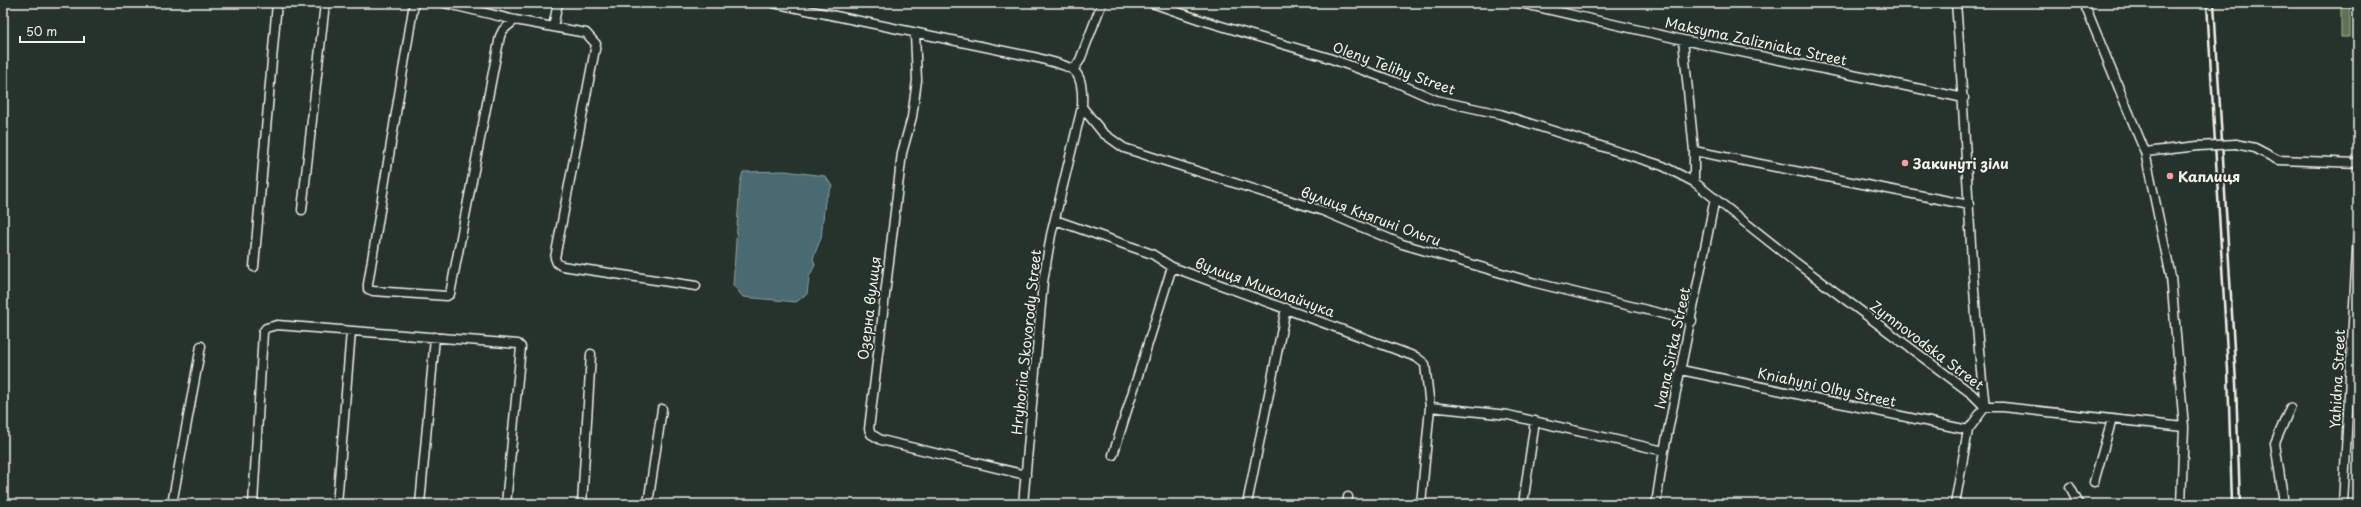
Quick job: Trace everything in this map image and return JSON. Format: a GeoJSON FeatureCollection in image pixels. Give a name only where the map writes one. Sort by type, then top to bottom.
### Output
{"type":"FeatureCollection","features":[{"type":"Feature","properties":{"kind":"street"},"geometry":{"type":"LineString","coordinates":[[254,267],[277,3]]}},
{"type":"Feature","properties":{"kind":"street"},"geometry":{"type":"LineString","coordinates":[[302,210],[326,3]]}},
{"type":"Feature","properties":{"kind":"street"},"geometry":{"type":"LineString","coordinates":[[414,3],[368,284],[368,289],[373,291],[447,296],[450,294],[500,36],[503,30],[515,20]]}},
{"type":"Feature","properties":{"kind":"street"},"geometry":{"type":"LineString","coordinates":[[444,3],[515,20],[586,33],[596,44],[555,261],[562,266],[696,286]]}},
{"type":"Feature","properties":{"kind":"street"},"geometry":{"type":"LineString","coordinates":[[554,27],[558,3]]}},
{"type":"Feature","properties":{"kind":"street"},"geometry":{"type":"LineString","coordinates":[[774,3],[1038,58],[1072,68],[1080,60],[1102,3]]}},
{"type":"Feature","properties":{"kind":"street","name":"Oleny Telihy Street"},"geometry":{"type":"LineString","coordinates":[[1152,3],[1201,20],[1326,57],[1394,81],[1436,100],[1500,114],[1663,166],[1694,182]]}},
{"type":"Feature","properties":{"kind":"street","name":"Maksyma Zalizniaka Street"},"geometry":{"type":"LineString","coordinates":[[1520,3],[1683,40],[1964,98]]}},
{"type":"Feature","properties":{"kind":"street"},"geometry":{"type":"LineString","coordinates":[[1955,504],[1968,430],[1984,408],[1969,205],[1964,98],[1956,3]]}},
{"type":"Feature","properties":{"kind":"street"},"geometry":{"type":"LineString","coordinates":[[2084,3],[2145,152],[2171,277],[2184,424],[2181,504]]}},
{"type":"Feature","properties":{"kind":"street","name":"Озерна вулиця"},"geometry":{"type":"LineString","coordinates":[[915,33],[916,80],[912,117],[902,153],[869,429],[871,434],[881,440],[1023,474]]}},
{"type":"Feature","properties":{"kind":"street"},"geometry":{"type":"LineString","coordinates":[[1683,40],[1694,151],[1694,182]]}},
{"type":"Feature","properties":{"kind":"street","name":"Hryhoriia Skovorody Street"},"geometry":{"type":"LineString","coordinates":[[1023,504],[1023,474],[1043,282],[1055,220],[1082,108],[1082,84],[1079,74],[1072,68]]}},
{"type":"Feature","properties":{"kind":"street","name":"вулиця Княгині Ольги"},"geometry":{"type":"LineString","coordinates":[[1082,108],[1104,133],[1124,148],[1323,211],[1402,244],[1532,282],[1692,321]]}},
{"type":"Feature","properties":{"kind":"street"},"geometry":{"type":"LineString","coordinates":[[2145,152],[2198,146],[2236,144],[2255,148],[2278,160],[2358,163]]}},
{"type":"Feature","properties":{"kind":"street"},"geometry":{"type":"LineString","coordinates":[[1694,151],[1969,205]]}},
{"type":"Feature","properties":{"kind":"street","name":"Zymnovodska Street"},"geometry":{"type":"LineString","coordinates":[[1694,182],[1795,262],[1972,394],[1984,408],[2003,408],[2112,419],[2184,424]]}},
{"type":"Feature","properties":{"kind":"street","name":"Ivana Sirka Street"},"geometry":{"type":"LineString","coordinates":[[1656,504],[1664,451],[1692,321],[1715,198]]}},
{"type":"Feature","properties":{"kind":"street","name":"вулиця Миколайчука"},"geometry":{"type":"LineString","coordinates":[[1055,220],[1152,254],[1172,267],[1416,357],[1425,364],[1430,407],[1421,504]]}},
{"type":"Feature","properties":{"kind":"street","name":"Yahidna Street"},"geometry":{"type":"LineString","coordinates":[[2343,504],[2358,232]]}},
{"type":"Feature","properties":{"kind":"street"},"geometry":{"type":"LineString","coordinates":[[1113,455],[1172,267]]}},
{"type":"Feature","properties":{"kind":"street"},"geometry":{"type":"LineString","coordinates":[[1247,504],[1286,308]]}},
{"type":"Feature","properties":{"kind":"street"},"geometry":{"type":"LineString","coordinates":[[253,504],[263,332],[266,328],[277,325],[514,342],[521,347],[506,504]]}},
{"type":"Feature","properties":{"kind":"street"},"geometry":{"type":"LineString","coordinates":[[337,504],[351,330]]}},
{"type":"Feature","properties":{"kind":"street"},"geometry":{"type":"LineString","coordinates":[[420,504],[435,337]]}},
{"type":"Feature","properties":{"kind":"street"},"geometry":{"type":"LineString","coordinates":[[172,504],[201,346]]}},
{"type":"Feature","properties":{"kind":"street"},"geometry":{"type":"LineString","coordinates":[[582,504],[591,354]]}},
{"type":"Feature","properties":{"kind":"street","name":"Kniahyni Olhy Street"},"geometry":{"type":"LineString","coordinates":[[1681,370],[1968,430]]}},
{"type":"Feature","properties":{"kind":"street"},"geometry":{"type":"LineString","coordinates":[[1430,407],[1508,415],[1664,451]]}},
{"type":"Feature","properties":{"kind":"street"},"geometry":{"type":"LineString","coordinates":[[2284,504],[2275,443],[2290,408]]}},
{"type":"Feature","properties":{"kind":"street"},"geometry":{"type":"LineString","coordinates":[[648,504],[662,409]]}},
{"type":"Feature","properties":{"kind":"street"},"geometry":{"type":"LineString","coordinates":[[2094,482],[2112,419]]}},
{"type":"Feature","properties":{"kind":"street"},"geometry":{"type":"LineString","coordinates":[[1523,504],[1535,421]]}},
{"type":"Feature","properties":{"kind":"street"},"geometry":{"type":"LineString","coordinates":[[2070,487],[2079,504]]}},
{"type":"Feature","properties":{"kind":"green space"},"geometry":{"type":"Polygon","coordinates":[[[2341,3],[2350,3],[2350,37],[2341,37],[2341,3]]]}},
{"type":"Feature","properties":{"kind":"water"},"geometry":{"type":"Polygon","coordinates":[[[785,171],[825,176],[832,186],[825,201],[821,238],[813,258],[815,265],[809,277],[807,294],[796,302],[743,297],[733,285],[740,183],[743,172],[785,171]]]}},
{"type":"Feature","properties":{"kind":"railway"},"geometry":{"type":"LineString","coordinates":[[2207,3],[2228,371],[2232,504]]}},
{"type":"Feature","properties":{"kind":"railway"},"geometry":{"type":"LineString","coordinates":[[2214,3],[2236,383],[2240,504]]}},
{"type":"Feature","properties":{"kind":"place","name":"Закинуті зіли"},"geometry":{"type":"Point","coordinates":[1905,163]}},
{"type":"Feature","properties":{"kind":"place","name":"Каплиця"},"geometry":{"type":"Point","coordinates":[2170,176]}}]}
